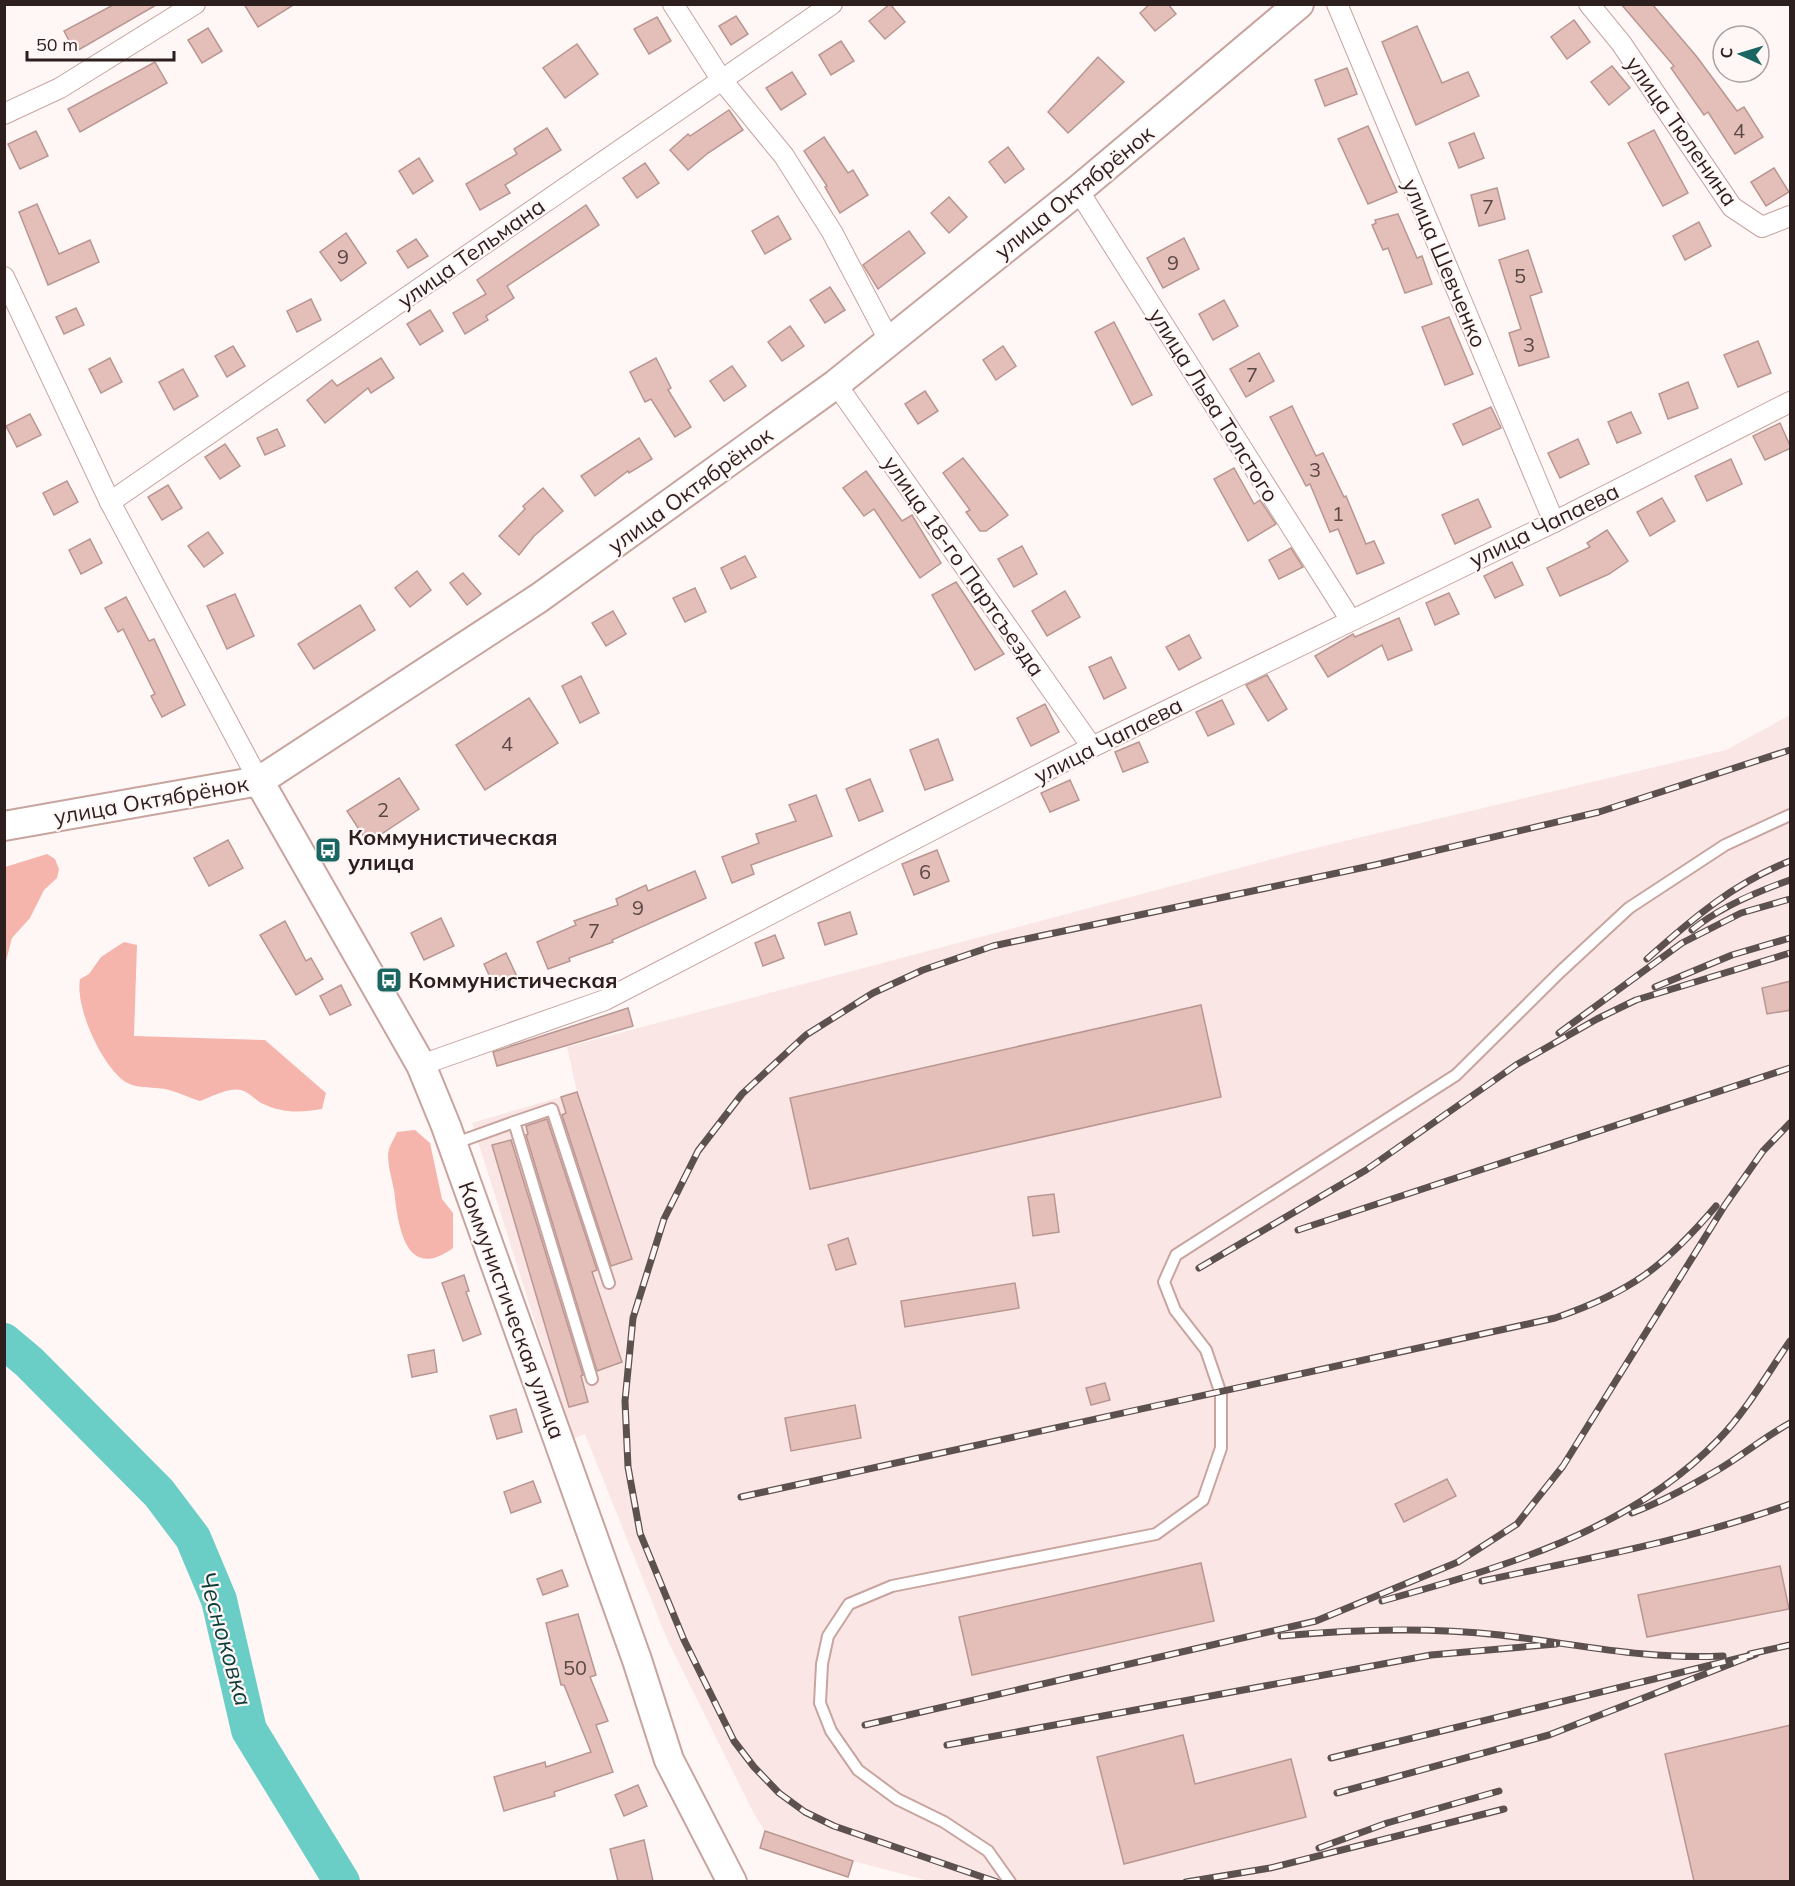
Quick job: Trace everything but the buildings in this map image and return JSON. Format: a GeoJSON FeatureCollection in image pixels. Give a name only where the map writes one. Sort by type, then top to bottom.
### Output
{"type":"FeatureCollection","features":[{"type":"Feature","properties":{"kind":"street"},"geometry":{"type":"LineString","coordinates":[[4,114],[60,88],[195,4]]}},
{"type":"Feature","properties":{"kind":"street"},"geometry":{"type":"LineString","coordinates":[[674,4],[721,79],[784,156],[832,232],[890,342]]}},
{"type":"Feature","properties":{"kind":"street","name":"улица Тельмана"},"geometry":{"type":"LineString","coordinates":[[110,502],[832,4]]}},
{"type":"Feature","properties":{"kind":"street","name":"улица Октябрёнок"},"geometry":{"type":"LineString","coordinates":[[4,826],[259,781],[539,598],[836,384],[1078,190],[1299,4]]}},
{"type":"Feature","properties":{"kind":"street","name":"улица Шевченко"},"geometry":{"type":"LineString","coordinates":[[1337,4],[1554,522]]}},
{"type":"Feature","properties":{"kind":"street","name":"улица Тюленина"},"geometry":{"type":"LineString","coordinates":[[1590,4],[1622,43],[1732,207],[1762,227],[1791,216]]}},
{"type":"Feature","properties":{"kind":"street","name":"улица Льва Толстого"},"geometry":{"type":"LineString","coordinates":[[1078,190],[1350,620]]}},
{"type":"Feature","properties":{"kind":"street","name":"Коммунистическая улица"},"geometry":{"type":"LineString","coordinates":[[4,277],[110,502],[259,781],[421,1065],[452,1145],[633,1649],[669,1760],[732,1881]]}},
{"type":"Feature","properties":{"kind":"street","name":"улица 18-го Партсъезда"},"geometry":{"type":"LineString","coordinates":[[836,384],[1092,747]]}},
{"type":"Feature","properties":{"kind":"street","name":"улица Чапаева"},"geometry":{"type":"LineString","coordinates":[[421,1065],[604,1000],[1092,747],[1554,522],[1791,402]]}},
{"type":"Feature","properties":{"kind":"lane"},"geometry":{"type":"LineString","coordinates":[[1010,1881],[988,1851],[944,1822],[897,1798],[858,1770],[831,1731],[820,1703],[822,1664],[828,1636],[849,1604],[892,1586],[1156,1534],[1203,1500],[1221,1448],[1221,1394],[1206,1350],[1175,1310],[1164,1282],[1176,1255],[1456,1075],[1561,971],[1629,908],[1725,845],[1791,815]]}},
{"type":"Feature","properties":{"kind":"lane"},"geometry":{"type":"LineString","coordinates":[[452,1145],[552,1109],[609,1283]]}},
{"type":"Feature","properties":{"kind":"lane"},"geometry":{"type":"LineString","coordinates":[[514,1122],[592,1379]]}},
{"type":"Feature","properties":{"kind":"shaded area"},"geometry":{"type":"Polygon","coordinates":[[[1790,715],[1790,1881],[929,1881],[853,1861],[765,1831],[754,1814],[667,1639],[585,1434],[572,1439],[472,1123],[577,1092],[567,1047],[1303,851],[1726,750],[1790,715]]]}},
{"type":"Feature","properties":{"kind":"shaded area"},"geometry":{"type":"Polygon","coordinates":[[[47,854],[55,859],[59,869],[57,878],[44,890],[30,918],[12,938],[5,965],[5,867],[47,854]]]}},
{"type":"Feature","properties":{"kind":"shaded area"},"geometry":{"type":"Polygon","coordinates":[[[124,942],[137,945],[134,1036],[265,1040],[326,1093],[322,1109],[298,1111],[276,1109],[236,1089],[200,1101],[169,1090],[135,1086],[124,1081],[107,1062],[92,1034],[82,1004],[80,979],[89,974],[101,957],[124,942]]]}},
{"type":"Feature","properties":{"kind":"shaded area"},"geometry":{"type":"Polygon","coordinates":[[[415,1130],[430,1143],[442,1199],[453,1213],[453,1248],[437,1257],[424,1259],[414,1254],[402,1233],[388,1158],[389,1149],[397,1132],[415,1130]]]}},
{"type":"Feature","properties":{"kind":"waterway","name":"Чесноковка"},"geometry":{"type":"LineString","coordinates":[[4,1341],[29,1362],[159,1493],[193,1538],[219,1600],[249,1730],[342,1882]]}},
{"type":"Feature","properties":{"kind":"railway"},"geometry":{"type":"LineString","coordinates":[[997,1882],[834,1826],[805,1812],[779,1793],[754,1767],[734,1741],[684,1640],[640,1533],[628,1467],[625,1401],[633,1318],[664,1219],[698,1151],[742,1094],[806,1035],[873,993],[923,970],[993,946],[1375,865],[1599,812],[1790,750]]}},
{"type":"Feature","properties":{"kind":"railway"},"geometry":{"type":"LineString","coordinates":[[1647,959],[1714,903],[1750,880],[1790,861]]}},
{"type":"Feature","properties":{"kind":"railway"},"geometry":{"type":"LineString","coordinates":[[1692,930],[1714,914],[1739,901],[1790,880]]}},
{"type":"Feature","properties":{"kind":"railway"},"geometry":{"type":"LineString","coordinates":[[1559,1033],[1682,943],[1741,913],[1790,899]]}},
{"type":"Feature","properties":{"kind":"railway"},"geometry":{"type":"LineString","coordinates":[[1655,987],[1732,955],[1790,938]]}},
{"type":"Feature","properties":{"kind":"railway"},"geometry":{"type":"LineString","coordinates":[[1199,1268],[1366,1170],[1516,1065],[1597,1019],[1636,1000],[1790,953]]}},
{"type":"Feature","properties":{"kind":"railway"},"geometry":{"type":"LineString","coordinates":[[1298,1230],[1790,1068]]}},
{"type":"Feature","properties":{"kind":"railway"},"geometry":{"type":"LineString","coordinates":[[865,1725],[1316,1621],[1458,1562],[1517,1524],[1563,1466],[1725,1205],[1763,1151],[1790,1123]]}},
{"type":"Feature","properties":{"kind":"railway"},"geometry":{"type":"LineString","coordinates":[[741,1497],[1555,1318],[1605,1298],[1645,1275],[1680,1246],[1716,1206]]}},
{"type":"Feature","properties":{"kind":"railway"},"geometry":{"type":"LineString","coordinates":[[1382,1601],[1517,1560],[1604,1522],[1645,1499],[1683,1472],[1718,1440],[1747,1405],[1790,1341]]}},
{"type":"Feature","properties":{"kind":"railway"},"geometry":{"type":"LineString","coordinates":[[1632,1513],[1706,1477],[1790,1423]]}},
{"type":"Feature","properties":{"kind":"railway"},"geometry":{"type":"LineString","coordinates":[[1482,1581],[1676,1538],[1753,1517],[1790,1504]]}},
{"type":"Feature","properties":{"kind":"railway"},"geometry":{"type":"LineString","coordinates":[[1281,1636],[1364,1630],[1445,1631],[1500,1635],[1666,1656],[1723,1656]]}},
{"type":"Feature","properties":{"kind":"railway"},"geometry":{"type":"LineString","coordinates":[[947,1745],[1431,1655],[1556,1644]]}},
{"type":"Feature","properties":{"kind":"railway"},"geometry":{"type":"LineString","coordinates":[[1750,1654],[1790,1645]]}},
{"type":"Feature","properties":{"kind":"railway"},"geometry":{"type":"LineString","coordinates":[[1331,1758],[1756,1654],[1549,1735],[1337,1793]]}},
{"type":"Feature","properties":{"kind":"railway"},"geometry":{"type":"LineString","coordinates":[[1319,1848],[1387,1823],[1499,1791]]}},
{"type":"Feature","properties":{"kind":"railway"},"geometry":{"type":"LineString","coordinates":[[1186,1882],[1270,1868],[1504,1809]]}},
{"type":"Feature","properties":{"kind":"place","name":"Коммунистическая улица"},"geometry":{"type":"Point","coordinates":[328,850]}},
{"type":"Feature","properties":{"kind":"place","name":"Коммунистическая"},"geometry":{"type":"Point","coordinates":[389,980]}}]}
